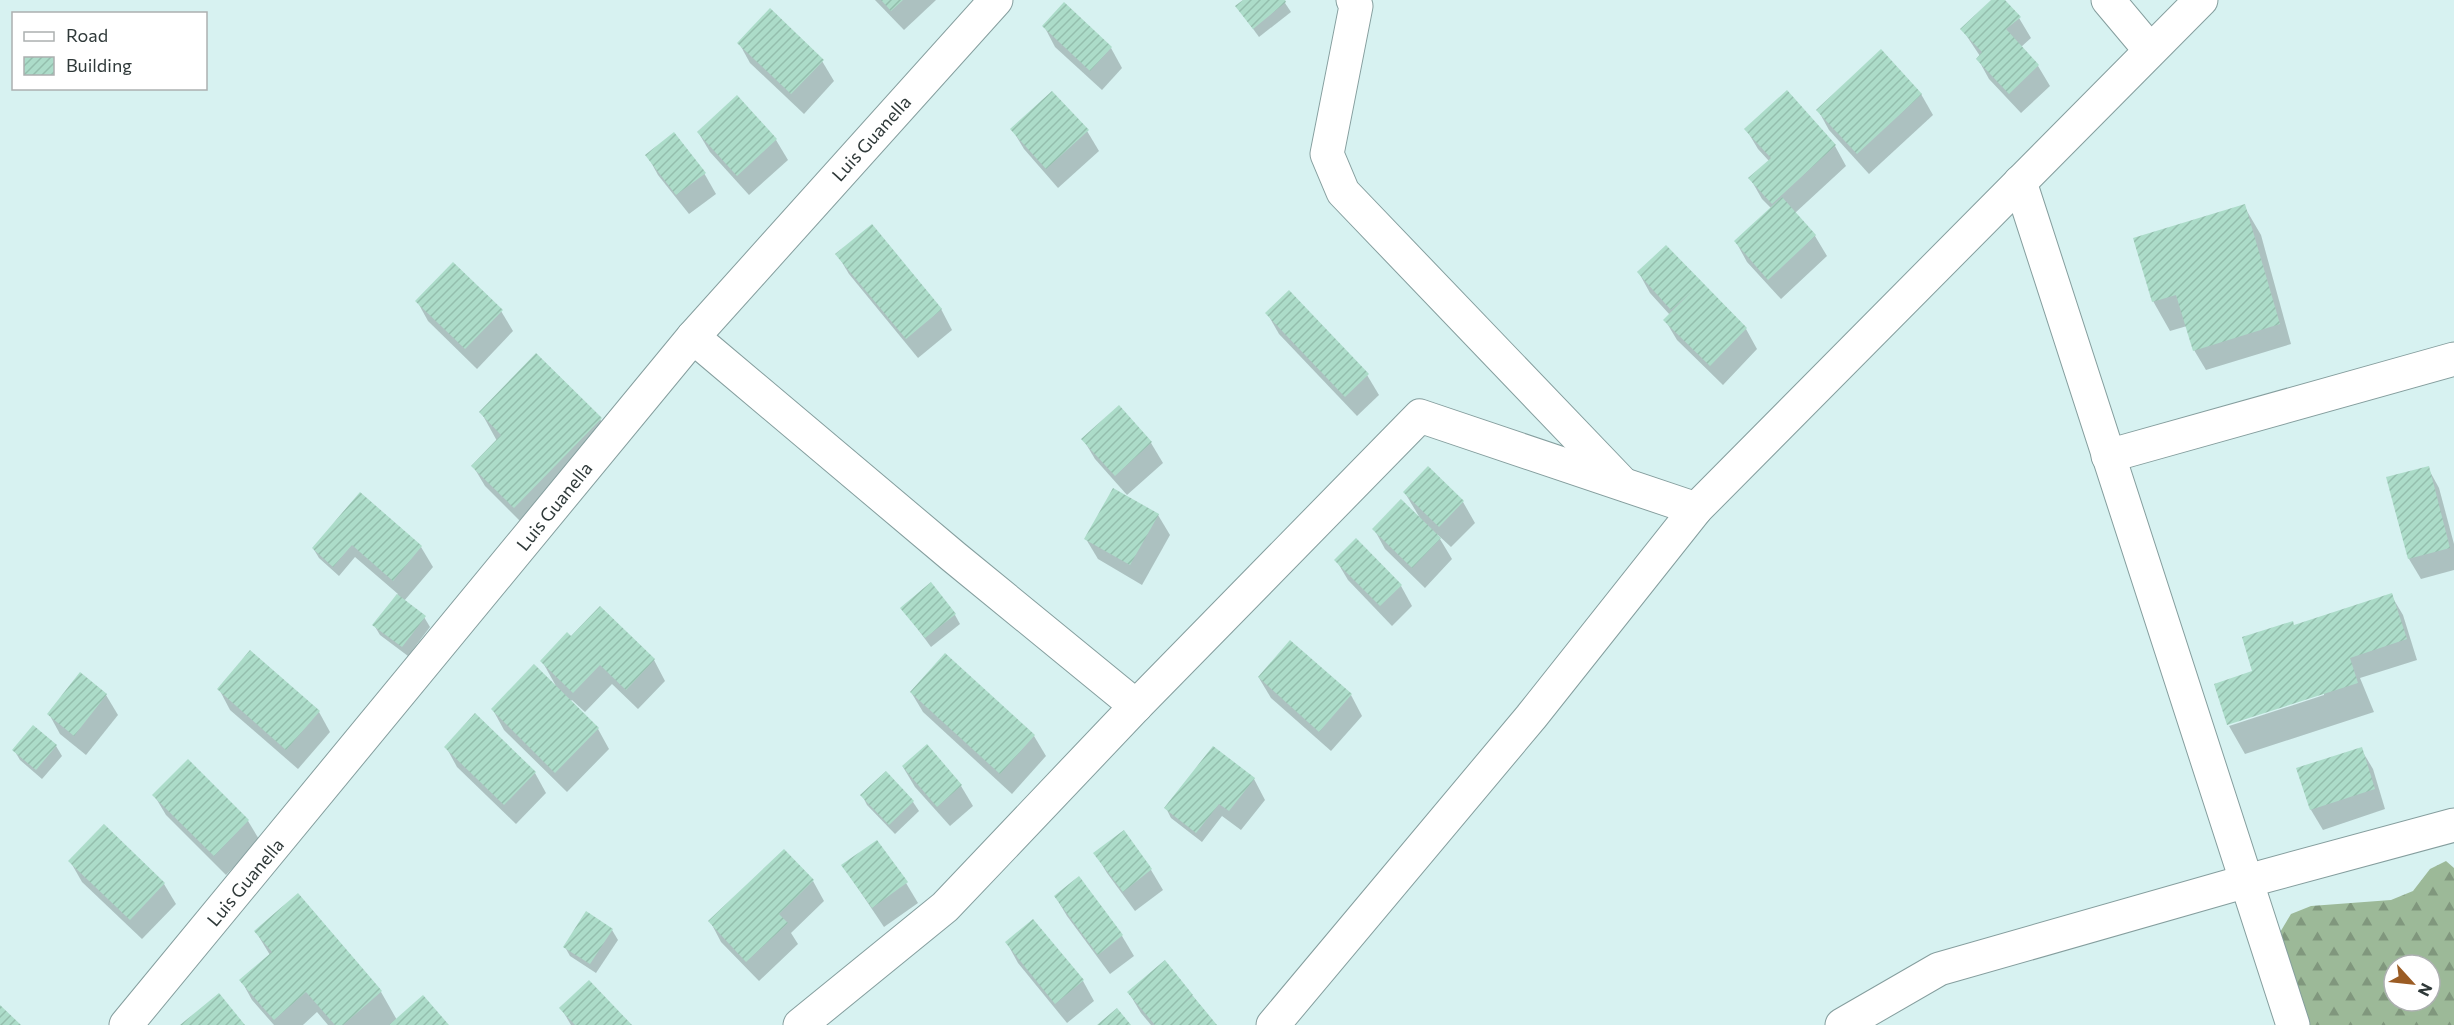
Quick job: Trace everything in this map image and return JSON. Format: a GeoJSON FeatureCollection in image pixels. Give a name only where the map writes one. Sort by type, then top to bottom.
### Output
{"type":"FeatureCollection","features":[{"type":"Feature","properties":{"kind":"street","name":"Luis Guanella"},"geometry":{"type":"LineString","coordinates":[[126,1025],[693,337],[996,0]]}},
{"type":"Feature","properties":{"kind":"street"},"geometry":{"type":"LineString","coordinates":[[1353,0],[1356,6],[1327,154],[1343,192],[1624,485]]}},
{"type":"Feature","properties":{"kind":"street"},"geometry":{"type":"LineString","coordinates":[[2108,0],[2150,50]]}},
{"type":"Feature","properties":{"kind":"street"},"geometry":{"type":"LineString","coordinates":[[1273,1025],[1531,717],[1696,509],[2201,0]]}},
{"type":"Feature","properties":{"kind":"street"},"geometry":{"type":"LineString","coordinates":[[2020,182],[2293,1025]]}},
{"type":"Feature","properties":{"kind":"street"},"geometry":{"type":"LineString","coordinates":[[693,337],[954,557],[1136,706]]}},
{"type":"Feature","properties":{"kind":"street"},"geometry":{"type":"LineString","coordinates":[[2108,456],[2454,359]]}},
{"type":"Feature","properties":{"kind":"street"},"geometry":{"type":"LineString","coordinates":[[800,1025],[945,907],[1136,706],[1419,416],[1696,509]]}},
{"type":"Feature","properties":{"kind":"street"},"geometry":{"type":"LineString","coordinates":[[1842,1025],[1939,969],[2247,881],[2454,825]]}},
{"type":"Feature","properties":{"kind":"green space"},"geometry":{"type":"Polygon","coordinates":[[[2446,861],[2454,868],[2454,1025],[2302,1025],[2279,934],[2291,914],[2311,906],[2391,900],[2413,891],[2430,869],[2446,861]]]}},
{"type":"Feature","properties":{"kind":"building"},"geometry":{"type":"Polygon","coordinates":[[[881,0],[903,0],[891,11],[881,0]]]}},
{"type":"Feature","properties":{"kind":"building"},"geometry":{"type":"Polygon","coordinates":[[[1243,0],[1285,0],[1286,2],[1253,29],[1235,6],[1243,0]]]}},
{"type":"Feature","properties":{"kind":"building"},"geometry":{"type":"Polygon","coordinates":[[[1991,0],[2005,0],[2021,17],[2006,29],[2039,65],[2009,94],[1976,59],[1982,52],[1960,29],[1991,0]]]}},
{"type":"Feature","properties":{"kind":"building"},"geometry":{"type":"Polygon","coordinates":[[[1064,2],[1112,47],[1090,71],[1042,26],[1064,2]]]}},
{"type":"Feature","properties":{"kind":"building"},"geometry":{"type":"Polygon","coordinates":[[[770,8],[824,60],[791,94],[737,43],[770,8]]]}},
{"type":"Feature","properties":{"kind":"building"},"geometry":{"type":"Polygon","coordinates":[[[1881,49],[1922,94],[1857,154],[1816,110],[1881,49]]]}},
{"type":"Feature","properties":{"kind":"building"},"geometry":{"type":"Polygon","coordinates":[[[1787,90],[1836,145],[1772,204],[1748,178],[1771,158],[1744,129],[1787,90]]]}},
{"type":"Feature","properties":{"kind":"building"},"geometry":{"type":"Polygon","coordinates":[[[1052,91],[1089,130],[1046,169],[1010,129],[1052,91]]]}},
{"type":"Feature","properties":{"kind":"building"},"geometry":{"type":"Polygon","coordinates":[[[737,95],[777,139],[737,176],[697,132],[737,95]]]}},
{"type":"Feature","properties":{"kind":"building"},"geometry":{"type":"Polygon","coordinates":[[[674,132],[706,173],[676,195],[645,155],[674,132]]]}},
{"type":"Feature","properties":{"kind":"building"},"geometry":{"type":"Polygon","coordinates":[[[1782,197],[1816,235],[1768,280],[1734,241],[1782,197]]]}},
{"type":"Feature","properties":{"kind":"building"},"geometry":{"type":"Polygon","coordinates":[[[2245,204],[2280,324],[2193,351],[2176,295],[2152,302],[2133,238],[2245,204]]]}},
{"type":"Feature","properties":{"kind":"building"},"geometry":{"type":"Polygon","coordinates":[[[872,224],[942,309],[906,339],[835,254],[872,224]]]}},
{"type":"Feature","properties":{"kind":"building"},"geometry":{"type":"Polygon","coordinates":[[[1666,245],[1747,328],[1710,366],[1663,320],[1692,291],[1671,310],[1637,272],[1666,245]]]}},
{"type":"Feature","properties":{"kind":"building"},"geometry":{"type":"Polygon","coordinates":[[[453,262],[503,310],[465,349],[415,301],[453,262]]]}},
{"type":"Feature","properties":{"kind":"building"},"geometry":{"type":"Polygon","coordinates":[[[1289,290],[1369,374],[1345,397],[1265,313],[1289,290]]]}},
{"type":"Feature","properties":{"kind":"building"},"geometry":{"type":"Polygon","coordinates":[[[536,353],[602,418],[514,508],[471,466],[501,435],[479,412],[536,353]]]}},
{"type":"Feature","properties":{"kind":"building"},"geometry":{"type":"Polygon","coordinates":[[[1119,405],[1152,442],[1115,476],[1081,439],[1119,405]]]}},
{"type":"Feature","properties":{"kind":"building"},"geometry":{"type":"Polygon","coordinates":[[[1428,466],[1464,501],[1439,527],[1403,492],[1428,466]]]}},
{"type":"Feature","properties":{"kind":"building"},"geometry":{"type":"Polygon","coordinates":[[[2429,466],[2450,548],[2408,559],[2386,477],[2429,466]]]}},
{"type":"Feature","properties":{"kind":"building"},"geometry":{"type":"Polygon","coordinates":[[[1113,488],[1159,514],[1130,565],[1084,539],[1113,488]]]}},
{"type":"Feature","properties":{"kind":"building"},"geometry":{"type":"Polygon","coordinates":[[[360,492],[422,546],[393,581],[352,545],[333,567],[312,548],[360,492]]]}},
{"type":"Feature","properties":{"kind":"building"},"geometry":{"type":"Polygon","coordinates":[[[1401,499],[1441,538],[1412,568],[1372,529],[1401,499]]]}},
{"type":"Feature","properties":{"kind":"building"},"geometry":{"type":"Polygon","coordinates":[[[1356,538],[1402,585],[1380,606],[1334,560],[1356,538]]]}},
{"type":"Feature","properties":{"kind":"building"},"geometry":{"type":"Polygon","coordinates":[[[931,582],[956,614],[925,638],[900,608],[931,582]]]}},
{"type":"Feature","properties":{"kind":"building"},"geometry":{"type":"Polygon","coordinates":[[[2392,593],[2407,639],[2350,658],[2358,683],[2227,725],[2214,684],[2252,671],[2242,637],[2293,621],[2294,625],[2392,593]]]}},
{"type":"Feature","properties":{"kind":"building"},"geometry":{"type":"Polygon","coordinates":[[[397,594],[426,616],[402,647],[372,625],[397,594]]]}},
{"type":"Feature","properties":{"kind":"building"},"geometry":{"type":"Polygon","coordinates":[[[600,606],[655,659],[626,690],[600,665],[573,693],[540,661],[567,632],[571,636],[600,606]]]}},
{"type":"Feature","properties":{"kind":"building"},"geometry":{"type":"Polygon","coordinates":[[[1290,640],[1352,694],[1319,732],[1258,677],[1290,640]]]}},
{"type":"Feature","properties":{"kind":"building"},"geometry":{"type":"Polygon","coordinates":[[[250,650],[320,711],[286,750],[217,689],[250,650]]]}},
{"type":"Feature","properties":{"kind":"building"},"geometry":{"type":"Polygon","coordinates":[[[945,653],[1035,735],[1000,774],[910,692],[945,653]]]}},
{"type":"Feature","properties":{"kind":"building"},"geometry":{"type":"Polygon","coordinates":[[[534,664],[599,728],[555,773],[491,709],[534,664]]]}},
{"type":"Feature","properties":{"kind":"building"},"geometry":{"type":"Polygon","coordinates":[[[80,672],[107,694],[74,736],[47,714],[80,672]]]}},
{"type":"Feature","properties":{"kind":"building"},"geometry":{"type":"Polygon","coordinates":[[[475,713],[536,772],[504,805],[444,747],[475,713]]]}},
{"type":"Feature","properties":{"kind":"building"},"geometry":{"type":"Polygon","coordinates":[[[33,725],[57,745],[36,770],[12,750],[33,725]]]}},
{"type":"Feature","properties":{"kind":"building"},"geometry":{"type":"Polygon","coordinates":[[[927,744],[962,785],[937,807],[902,766],[927,744]]]}},
{"type":"Feature","properties":{"kind":"building"},"geometry":{"type":"Polygon","coordinates":[[[1213,746],[1255,778],[1229,811],[1219,804],[1196,833],[1164,808],[1213,746]]]}},
{"type":"Feature","properties":{"kind":"building"},"geometry":{"type":"Polygon","coordinates":[[[2362,747],[2375,789],[2310,810],[2296,768],[2362,747]]]}},
{"type":"Feature","properties":{"kind":"building"},"geometry":{"type":"Polygon","coordinates":[[[188,759],[249,820],[214,856],[152,795],[188,759]]]}},
{"type":"Feature","properties":{"kind":"building"},"geometry":{"type":"Polygon","coordinates":[[[886,771],[914,801],[889,825],[860,795],[886,771]]]}},
{"type":"Feature","properties":{"kind":"building"},"geometry":{"type":"Polygon","coordinates":[[[104,824],[165,883],[130,920],[68,861],[104,824]]]}},
{"type":"Feature","properties":{"kind":"building"},"geometry":{"type":"Polygon","coordinates":[[[1124,830],[1152,869],[1123,892],[1093,853],[1124,830]]]}},
{"type":"Feature","properties":{"kind":"building"},"geometry":{"type":"Polygon","coordinates":[[[877,840],[908,882],[872,908],[841,865],[877,840]]]}},
{"type":"Feature","properties":{"kind":"building"},"geometry":{"type":"Polygon","coordinates":[[[784,849],[814,880],[779,914],[788,923],[746,962],[708,921],[784,849]]]}},
{"type":"Feature","properties":{"kind":"building"},"geometry":{"type":"Polygon","coordinates":[[[1079,876],[1123,935],[1098,955],[1054,896],[1079,876]]]}},
{"type":"Feature","properties":{"kind":"building"},"geometry":{"type":"Polygon","coordinates":[[[298,893],[382,991],[343,1025],[335,1025],[306,992],[274,1020],[239,980],[272,952],[254,931],[298,893]]]}},
{"type":"Feature","properties":{"kind":"building"},"geometry":{"type":"Polygon","coordinates":[[[586,911],[613,929],[590,964],[563,947],[586,911]]]}},
{"type":"Feature","properties":{"kind":"building"},"geometry":{"type":"Polygon","coordinates":[[[1033,919],[1084,980],[1055,1004],[1005,942],[1033,919]]]}},
{"type":"Feature","properties":{"kind":"building"},"geometry":{"type":"Polygon","coordinates":[[[1165,960],[1193,995],[1184,1003],[1193,996],[1217,1025],[1155,1025],[1127,992],[1165,960]]]}},
{"type":"Feature","properties":{"kind":"building"},"geometry":{"type":"Polygon","coordinates":[[[589,980],[632,1025],[575,1025],[559,1008],[589,980]]]}},
{"type":"Feature","properties":{"kind":"building"},"geometry":{"type":"Polygon","coordinates":[[[219,993],[245,1025],[180,1025],[191,1016],[219,993]]]}},
{"type":"Feature","properties":{"kind":"building"},"geometry":{"type":"Polygon","coordinates":[[[423,995],[449,1025],[389,1025],[423,995]]]}},
{"type":"Feature","properties":{"kind":"building"},"geometry":{"type":"Polygon","coordinates":[[[0,1005],[21,1025],[0,1025],[0,1005]]]}},
{"type":"Feature","properties":{"kind":"building"},"geometry":{"type":"Polygon","coordinates":[[[1117,1008],[1131,1025],[1097,1025],[1117,1008]]]}}]}
